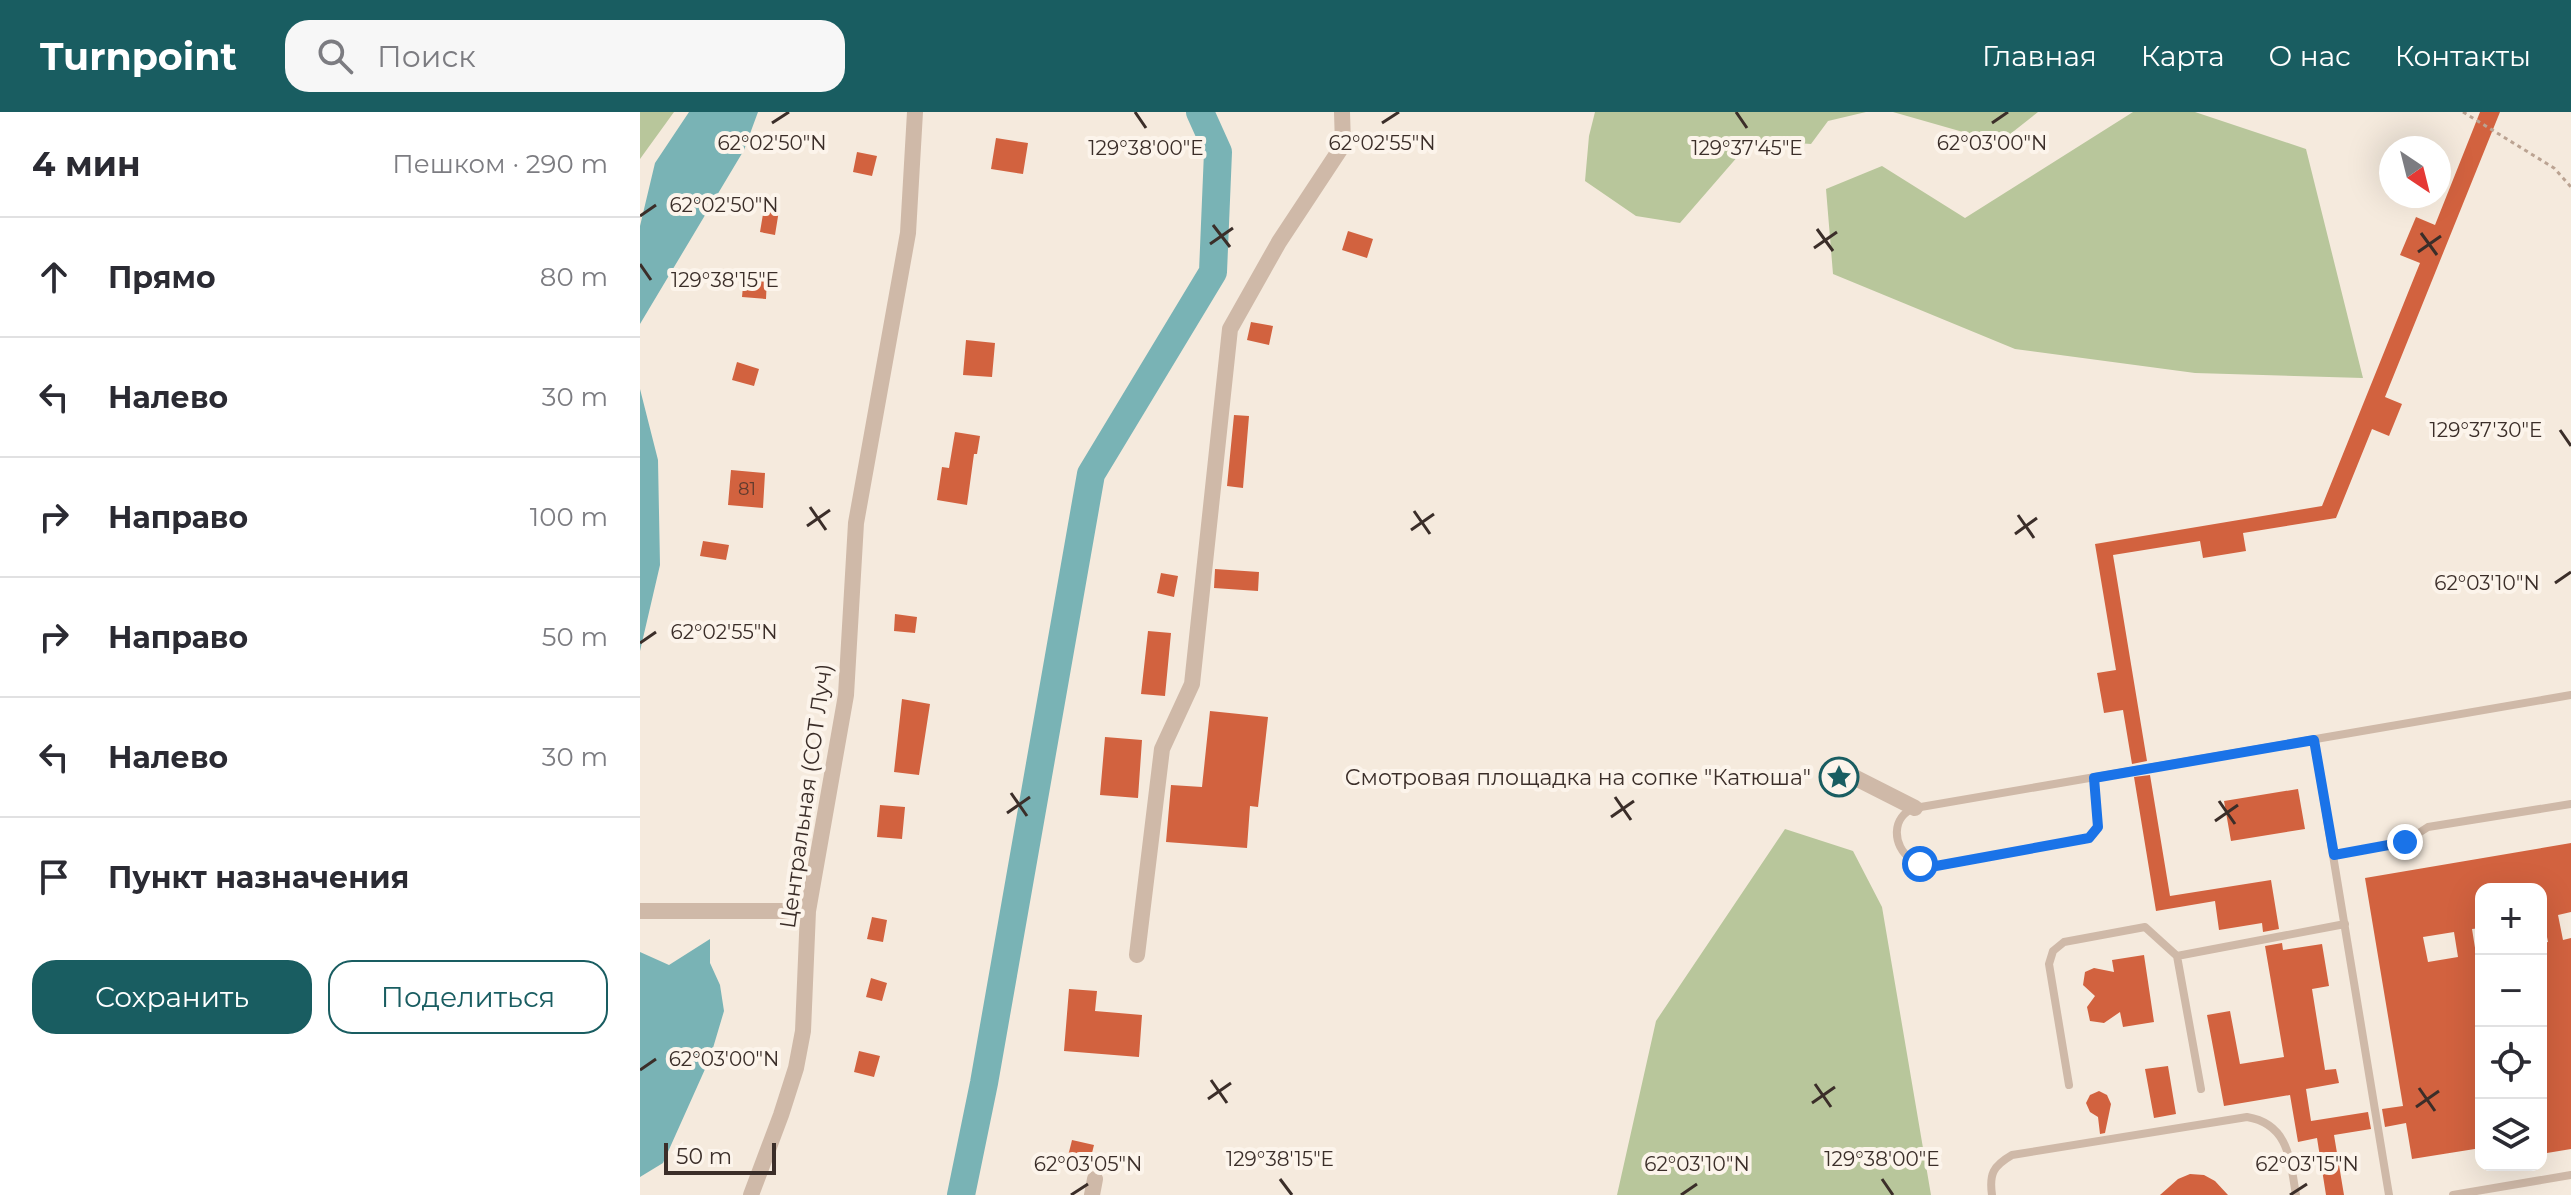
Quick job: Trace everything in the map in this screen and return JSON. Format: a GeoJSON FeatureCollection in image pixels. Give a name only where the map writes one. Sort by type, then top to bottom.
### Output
{"type":"FeatureCollection","features":[{"type":"Feature","properties":{"kind":"street","name":"Центральная (СОТ Луч)"},"geometry":{"type":"LineString","coordinates":[[751,1195],[781,1115],[801,1043],[808,911],[846,695],[856,523],[908,233],[915,112]]}},
{"type":"Feature","properties":{"kind":"street"},"geometry":{"type":"LineString","coordinates":[[1137,955],[1162,749],[1192,684],[1230,329],[1279,242],[1343,145],[1342,112]]}},
{"type":"Feature","properties":{"kind":"street"},"geometry":{"type":"LineString","coordinates":[[1839,777],[1842,771],[1915,808]]}},
{"type":"Feature","properties":{"kind":"street"},"geometry":{"type":"LineString","coordinates":[[640,911],[808,911]]}},
{"type":"Feature","properties":{"kind":"lane"},"geometry":{"type":"LineString","coordinates":[[2094,778],[2098,827],[2089,838],[1936,866],[1920,864],[1909,858],[1899,845],[1895,831],[1901,817],[1915,808],[2571,695]]}},
{"type":"Feature","properties":{"kind":"lane"},"geometry":{"type":"LineString","coordinates":[[2314,740],[2389,1195]]}},
{"type":"Feature","properties":{"kind":"lane"},"geometry":{"type":"LineString","coordinates":[[2334,855],[2405,842],[2428,827],[2571,804]]}},
{"type":"Feature","properties":{"kind":"lane"},"geometry":{"type":"LineString","coordinates":[[2177,956],[2345,924]]}},
{"type":"Feature","properties":{"kind":"lane"},"geometry":{"type":"LineString","coordinates":[[2069,1085],[2049,964],[2053,951],[2064,942],[2145,927],[2177,956],[2201,1089]]}},
{"type":"Feature","properties":{"kind":"lane"},"geometry":{"type":"LineString","coordinates":[[1992,1195],[1990,1179],[1996,1164],[2012,1155],[2247,1117],[2264,1120],[2279,1133],[2289,1157],[2296,1195]]}},
{"type":"Feature","properties":{"kind":"lane"},"geometry":{"type":"LineString","coordinates":[[2453,1195],[2571,1175]]}},
{"type":"Feature","properties":{"kind":"path"},"geometry":{"type":"LineString","coordinates":[[2463,112],[2554,168],[2571,187]]}},
{"type":"Feature","properties":{"kind":"green space"},"geometry":{"type":"Polygon","coordinates":[[[640,112],[674,112],[640,159],[640,112]]]}},
{"type":"Feature","properties":{"kind":"green space"},"geometry":{"type":"Polygon","coordinates":[[[1595,112],[1866,112],[1828,121],[1811,144],[1752,140],[1680,223],[1636,216],[1585,181],[1589,136],[1595,112]]]}},
{"type":"Feature","properties":{"kind":"green space"},"geometry":{"type":"Polygon","coordinates":[[[1893,112],[2038,112],[1995,146],[1963,132],[1893,112]]]}},
{"type":"Feature","properties":{"kind":"green space"},"geometry":{"type":"Polygon","coordinates":[[[2133,112],[2195,112],[2306,149],[2363,378],[2195,373],[2015,349],[1833,274],[1826,189],[1882,166],[1965,218],[2133,112]]]}},
{"type":"Feature","properties":{"kind":"green space"},"geometry":{"type":"Polygon","coordinates":[[[1785,829],[1853,851],[1882,907],[1931,1195],[1617,1195],[1656,1021],[1785,829]]]}},
{"type":"Feature","properties":{"kind":"water"},"geometry":{"type":"Polygon","coordinates":[[[689,112],[758,112],[744,150],[640,324],[640,226],[655,163],[689,112]]]}},
{"type":"Feature","properties":{"kind":"water"},"geometry":{"type":"Polygon","coordinates":[[[640,389],[658,460],[660,565],[640,651],[640,389]]]}},
{"type":"Feature","properties":{"kind":"water"},"geometry":{"type":"Polygon","coordinates":[[[710,939],[710,963],[720,985],[724,1011],[710,1058],[663,1163],[640,1177],[640,952],[669,965],[710,939]]]}},
{"type":"Feature","properties":{"kind":"building"},"geometry":{"type":"Polygon","coordinates":[[[2480,112],[2500,112],[2385,397],[2402,404],[2389,436],[2372,429],[2336,518],[2243,533],[2246,551],[2203,558],[2200,541],[2113,555],[2147,761],[2132,764],[2123,710],[2104,713],[2097,673],[2116,670],[2095,544],[2322,506],[2420,263],[2400,255],[2416,217],[2435,225],[2442,208],[2451,208],[2451,185],[2480,112]]]}},
{"type":"Feature","properties":{"kind":"building"},"geometry":{"type":"Polygon","coordinates":[[[996,138],[1028,143],[1023,174],[991,169],[996,138]]]}},
{"type":"Feature","properties":{"kind":"building"},"geometry":{"type":"Polygon","coordinates":[[[857,152],[877,156],[872,176],[853,172],[857,152]]]}},
{"type":"Feature","properties":{"kind":"building"},"geometry":{"type":"Polygon","coordinates":[[[765,202],[780,204],[775,235],[760,232],[765,202]]]}},
{"type":"Feature","properties":{"kind":"building"},"geometry":{"type":"Polygon","coordinates":[[[1348,231],[1373,239],[1367,258],[1342,250],[1348,231]]]}},
{"type":"Feature","properties":{"kind":"building"},"geometry":{"type":"Polygon","coordinates":[[[744,275],[767,277],[766,299],[742,297],[744,275]]]}},
{"type":"Feature","properties":{"kind":"building"},"geometry":{"type":"Polygon","coordinates":[[[1251,322],[1273,326],[1269,345],[1247,340],[1251,322]]]}},
{"type":"Feature","properties":{"kind":"building"},"geometry":{"type":"Polygon","coordinates":[[[966,340],[995,343],[992,377],[963,375],[966,340]]]}},
{"type":"Feature","properties":{"kind":"building"},"geometry":{"type":"Polygon","coordinates":[[[737,362],[759,369],[754,386],[732,380],[737,362]]]}},
{"type":"Feature","properties":{"kind":"building"},"geometry":{"type":"Polygon","coordinates":[[[1234,415],[1249,416],[1243,488],[1227,486],[1234,415]]]}},
{"type":"Feature","properties":{"kind":"building"},"geometry":{"type":"Polygon","coordinates":[[[955,432],[980,436],[977,454],[974,454],[967,505],[937,500],[942,467],[949,468],[955,432]]]}},
{"type":"Feature","properties":{"kind":"building"},"geometry":{"type":"Polygon","coordinates":[[[731,470],[765,473],[763,508],[728,505],[731,470]]]}},
{"type":"Feature","properties":{"kind":"building"},"geometry":{"type":"Polygon","coordinates":[[[703,541],[729,545],[726,560],[700,556],[703,541]]]}},
{"type":"Feature","properties":{"kind":"building"},"geometry":{"type":"Polygon","coordinates":[[[1215,569],[1259,572],[1258,591],[1214,588],[1215,569]]]}},
{"type":"Feature","properties":{"kind":"building"},"geometry":{"type":"Polygon","coordinates":[[[1161,573],[1178,576],[1174,597],[1157,593],[1161,573]]]}},
{"type":"Feature","properties":{"kind":"building"},"geometry":{"type":"Polygon","coordinates":[[[895,614],[917,617],[915,633],[894,631],[895,614]]]}},
{"type":"Feature","properties":{"kind":"building"},"geometry":{"type":"Polygon","coordinates":[[[1148,631],[1171,633],[1165,696],[1141,694],[1148,631]]]}},
{"type":"Feature","properties":{"kind":"building"},"geometry":{"type":"Polygon","coordinates":[[[902,699],[930,704],[919,775],[894,772],[902,699]]]}},
{"type":"Feature","properties":{"kind":"building"},"geometry":{"type":"Polygon","coordinates":[[[1210,711],[1268,717],[1258,807],[1250,806],[1247,848],[1166,842],[1171,785],[1202,787],[1210,711]]]}},
{"type":"Feature","properties":{"kind":"building"},"geometry":{"type":"Polygon","coordinates":[[[1105,737],[1142,740],[1138,798],[1100,795],[1105,737]]]}},
{"type":"Feature","properties":{"kind":"building"},"geometry":{"type":"Polygon","coordinates":[[[2150,775],[2170,896],[2271,880],[2279,929],[2263,932],[2262,923],[2219,930],[2215,901],[2156,911],[2134,777],[2150,775]]]}},
{"type":"Feature","properties":{"kind":"building"},"geometry":{"type":"Polygon","coordinates":[[[2298,789],[2305,829],[2231,841],[2224,801],[2298,789]]]}},
{"type":"Feature","properties":{"kind":"building"},"geometry":{"type":"Polygon","coordinates":[[[880,805],[905,807],[902,839],[877,837],[880,805]]]}},
{"type":"Feature","properties":{"kind":"building"},"geometry":{"type":"Polygon","coordinates":[[[2571,843],[2571,912],[2558,915],[2563,940],[2571,938],[2571,1149],[2547,1153],[2547,883],[2475,883],[2475,929],[2472,929],[2475,948],[2475,1149],[2412,1159],[2406,1123],[2385,1127],[2382,1109],[2403,1106],[2365,878],[2571,843]],[[2454,932],[2423,937],[2428,962],[2458,957],[2454,932]]]}},
{"type":"Feature","properties":{"kind":"building"},"geometry":{"type":"Polygon","coordinates":[[[872,917],[887,920],[883,942],[867,939],[872,917]]]}},
{"type":"Feature","properties":{"kind":"building"},"geometry":{"type":"Polygon","coordinates":[[[2282,943],[2283,950],[2322,944],[2329,986],[2312,989],[2325,1070],[2336,1069],[2339,1083],[2306,1089],[2311,1121],[2368,1112],[2371,1129],[2334,1135],[2344,1195],[2326,1195],[2317,1138],[2298,1142],[2290,1095],[2224,1106],[2207,1015],[2230,1011],[2240,1064],[2284,1057],[2265,946],[2282,943]]]}},
{"type":"Feature","properties":{"kind":"building"},"geometry":{"type":"Polygon","coordinates":[[[2144,955],[2154,1022],[2123,1027],[2120,1012],[2104,1023],[2090,1021],[2087,1007],[2095,996],[2083,985],[2085,972],[2094,968],[2114,972],[2112,960],[2144,955]]]}},
{"type":"Feature","properties":{"kind":"building"},"geometry":{"type":"Polygon","coordinates":[[[871,978],[887,983],[882,1001],[866,997],[871,978]]]}},
{"type":"Feature","properties":{"kind":"building"},"geometry":{"type":"Polygon","coordinates":[[[1069,989],[1097,991],[1095,1011],[1142,1015],[1139,1057],[1064,1051],[1069,989]]]}},
{"type":"Feature","properties":{"kind":"building"},"geometry":{"type":"Polygon","coordinates":[[[859,1051],[880,1056],[874,1077],[854,1072],[859,1051]]]}},
{"type":"Feature","properties":{"kind":"building"},"geometry":{"type":"Polygon","coordinates":[[[2168,1066],[2176,1114],[2154,1118],[2145,1069],[2168,1066]]]}},
{"type":"Feature","properties":{"kind":"building"},"geometry":{"type":"Polygon","coordinates":[[[2099,1091],[2107,1095],[2111,1104],[2105,1133],[2100,1134],[2098,1117],[2090,1112],[2086,1103],[2090,1095],[2099,1091]]]}},
{"type":"Feature","properties":{"kind":"building"},"geometry":{"type":"Polygon","coordinates":[[[1072,1140],[1094,1145],[1090,1161],[1068,1156],[1072,1140]]]}},
{"type":"Feature","properties":{"kind":"building"},"geometry":{"type":"Polygon","coordinates":[[[2190,1174],[2204,1175],[2215,1181],[2228,1195],[2160,1195],[2178,1179],[2190,1174]]]}},
{"type":"Feature","properties":{"kind":"waterway"},"geometry":{"type":"LineString","coordinates":[[961,1195],[984,1083],[1091,474],[1213,272],[1218,152],[1200,112]]}},
{"type":"Feature","properties":{"kind":"place","name":"Смотровая площадка на сопке \"Катюша\""},"geometry":{"type":"Point","coordinates":[1839,777]}},
{"type":"Feature","properties":{"kind":"route"},"geometry":{"type":"LineString","coordinates":[[1920,864],[1936,866],[2089,838],[2098,827],[2094,778],[2314,740],[2334,855],[2405,842]]}}]}
